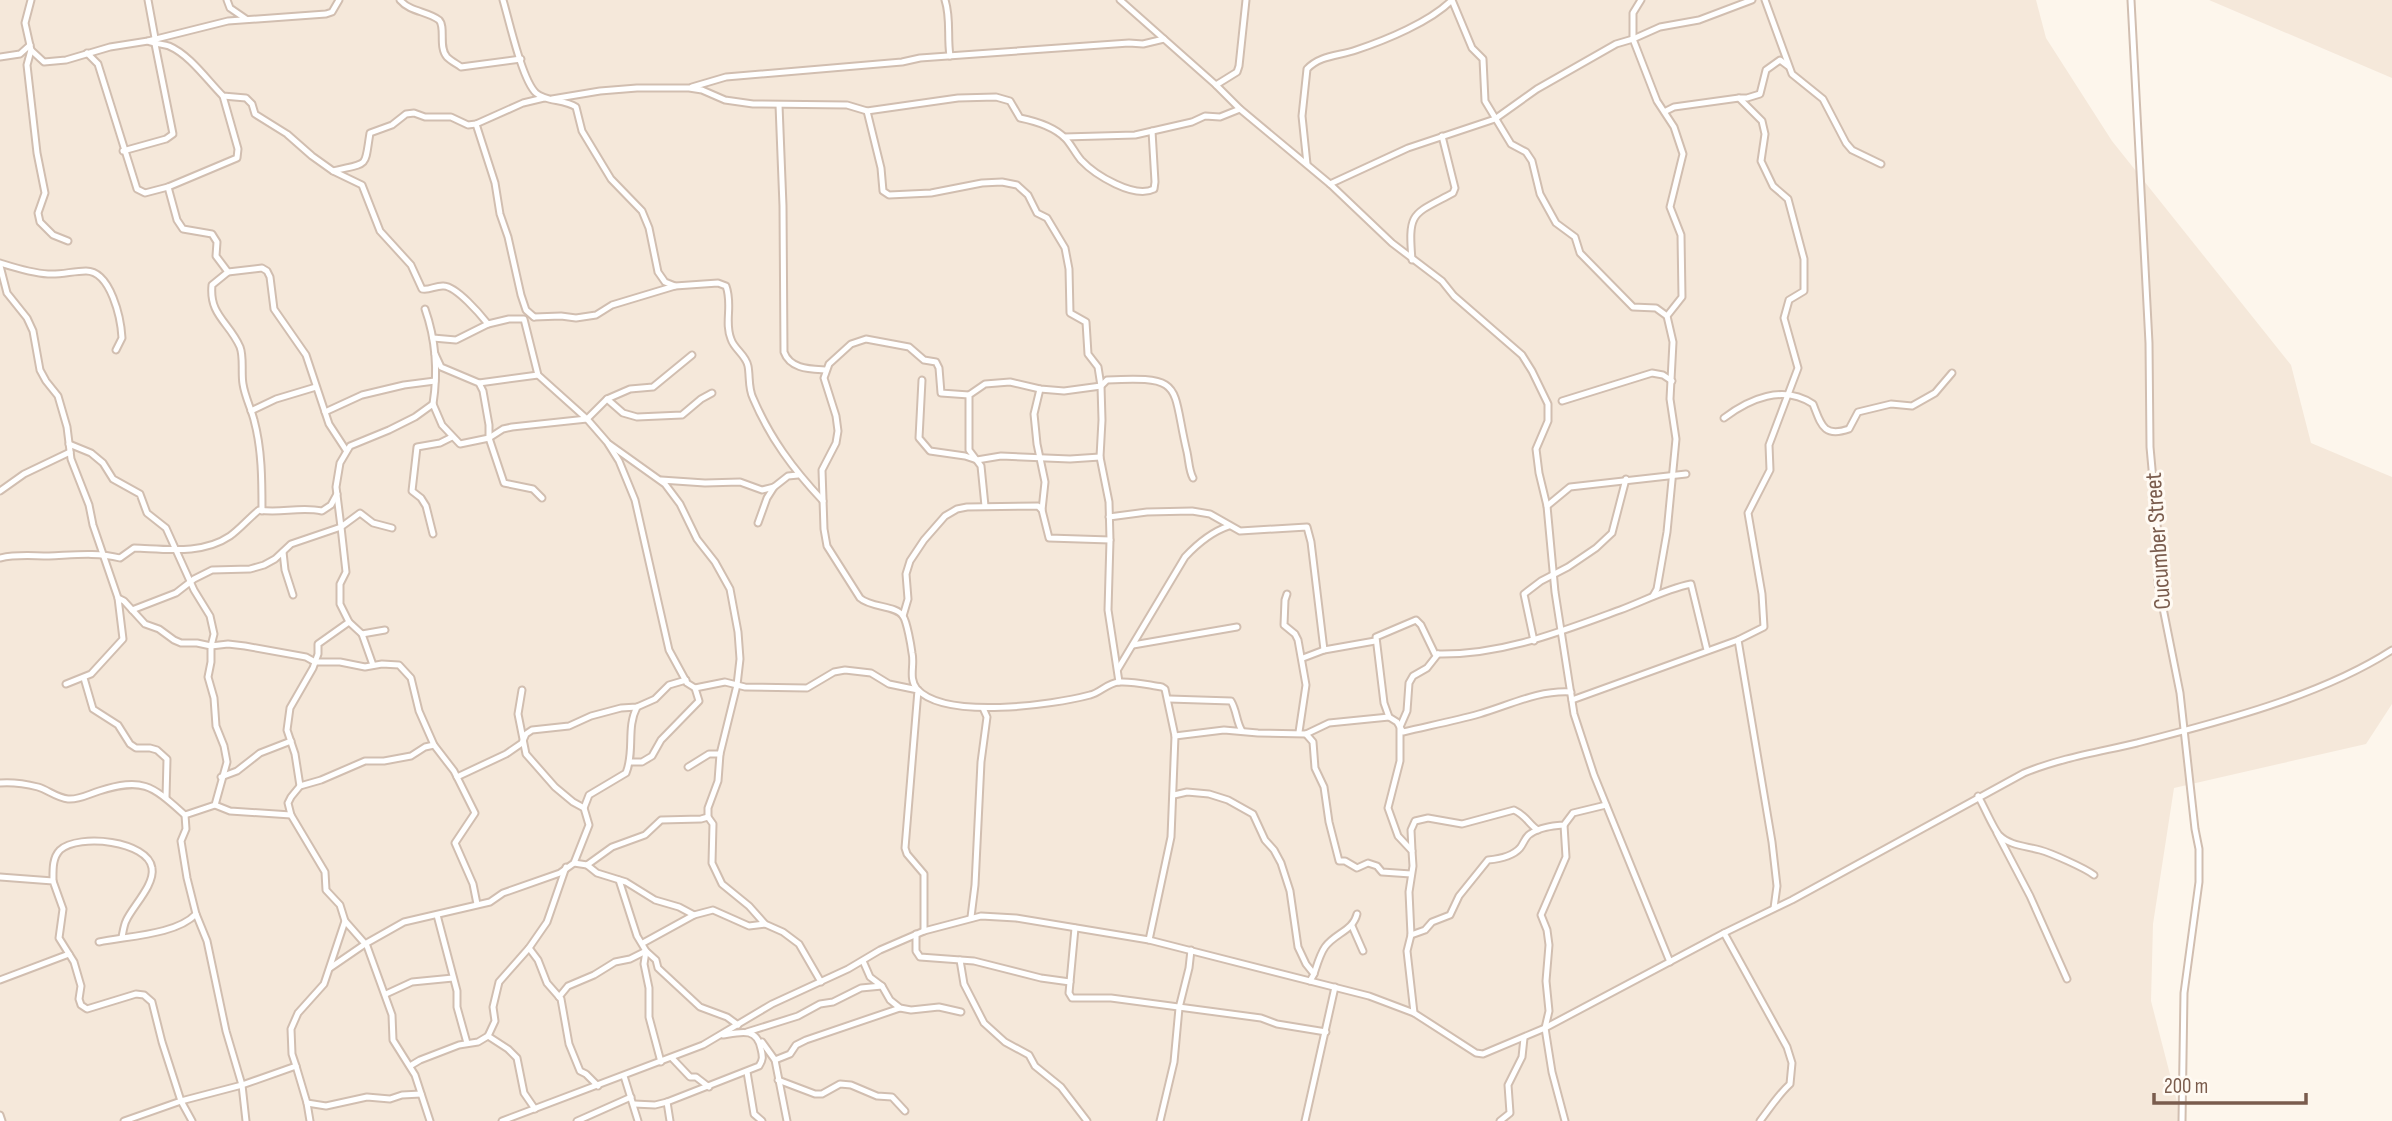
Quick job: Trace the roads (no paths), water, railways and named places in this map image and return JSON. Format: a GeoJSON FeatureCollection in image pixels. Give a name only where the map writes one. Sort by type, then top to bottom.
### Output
{"type":"FeatureCollection","features":[{"type":"Feature","properties":{"kind":"street"},"geometry":{"type":"LineString","coordinates":[[32,0],[25,23],[30,47],[27,65],[37,153],[45,193],[38,214],[40,222],[53,235],[68,241]]}},
{"type":"Feature","properties":{"kind":"street"},"geometry":{"type":"LineString","coordinates":[[123,151],[166,139],[173,134],[148,0]]}},
{"type":"Feature","properties":{"kind":"street"},"geometry":{"type":"LineString","coordinates":[[226,0],[230,8],[248,20]]}},
{"type":"Feature","properties":{"kind":"street"},"geometry":{"type":"LineString","coordinates":[[30,47],[44,62],[66,60],[87,53],[155,41],[228,21],[326,14],[332,12],[339,0]]}},
{"type":"Feature","properties":{"kind":"street"},"geometry":{"type":"LineString","coordinates":[[400,0],[411,9],[439,21],[442,25],[443,51],[448,59],[461,67],[521,59]]}},
{"type":"Feature","properties":{"kind":"street"},"geometry":{"type":"LineString","coordinates":[[503,0],[531,85],[544,98]]}},
{"type":"Feature","properties":{"kind":"street"},"geometry":{"type":"LineString","coordinates":[[945,0],[950,14],[947,37],[950,56]]}},
{"type":"Feature","properties":{"kind":"street"},"geometry":{"type":"LineString","coordinates":[[1120,0],[1240,109],[1330,184],[1412,260],[1442,281],[1454,296],[1522,355],[1544,391],[1548,404],[1548,421],[1536,449],[1547,506],[1553,575],[1572,700],[1580,734],[1606,805],[1671,962]]}},
{"type":"Feature","properties":{"kind":"street"},"geometry":{"type":"LineString","coordinates":[[1216,85],[1237,72],[1246,0]]}},
{"type":"Feature","properties":{"kind":"street"},"geometry":{"type":"LineString","coordinates":[[1307,164],[1302,116],[1307,69],[1319,59],[1374,44],[1441,10],[1452,0],[1472,48],[1483,59],[1485,101],[1510,144],[1526,152],[1532,161],[1540,194],[1556,223],[1575,237],[1580,253],[1633,307],[1656,308],[1667,316],[1673,342],[1670,405],[1676,439],[1667,532],[1657,589],[1653,596]]}},
{"type":"Feature","properties":{"kind":"street"},"geometry":{"type":"LineString","coordinates":[[1642,0],[1633,13],[1633,39],[1657,101],[1666,111],[1683,154],[1670,207],[1681,235],[1682,297],[1667,316]]}},
{"type":"Feature","properties":{"kind":"street"},"geometry":{"type":"LineString","coordinates":[[1330,184],[1408,148],[1495,119],[1537,89],[1616,44],[1660,27],[1699,20],[1752,0]]}},
{"type":"Feature","properties":{"kind":"street"},"geometry":{"type":"LineString","coordinates":[[1765,0],[1788,66],[1796,79],[1824,99],[1852,150],[1881,164]]}},
{"type":"Feature","properties":{"kind":"street","name":"Cucumber Street"},"geometry":{"type":"LineString","coordinates":[[2131,0],[2150,355],[2150,447],[2158,535],[2158,583],[2180,693],[2199,849],[2199,882],[2184,993],[2182,1121]]}},
{"type":"Feature","properties":{"kind":"street"},"geometry":{"type":"LineString","coordinates":[[689,88],[726,77],[902,62],[920,58],[1143,44],[1164,39]]}},
{"type":"Feature","properties":{"kind":"street"},"geometry":{"type":"LineString","coordinates":[[87,53],[95,59],[100,69],[123,151],[137,189],[149,193],[227,164],[237,158],[238,149],[223,96],[178,52],[155,41]]}},
{"type":"Feature","properties":{"kind":"street"},"geometry":{"type":"LineString","coordinates":[[0,57],[20,54],[30,47]]}},
{"type":"Feature","properties":{"kind":"street"},"geometry":{"type":"LineString","coordinates":[[1666,111],[1674,107],[1747,99],[1760,94],[1766,70],[1780,61],[1788,66]]}},
{"type":"Feature","properties":{"kind":"street"},"geometry":{"type":"LineString","coordinates":[[552,99],[625,89],[689,88],[702,90],[725,100],[779,106],[847,105],[867,111],[958,98],[996,97],[1010,101],[1020,118],[1048,126],[1064,137],[1089,167],[1116,185],[1129,190],[1154,189],[1156,183],[1152,131]]}},
{"type":"Feature","properties":{"kind":"street"},"geometry":{"type":"LineString","coordinates":[[223,96],[246,98],[252,104],[255,114],[287,134],[333,171],[362,185],[380,231],[411,265],[422,289],[426,291],[443,285],[451,288],[488,324]]}},
{"type":"Feature","properties":{"kind":"street"},"geometry":{"type":"LineString","coordinates":[[333,171],[362,164],[368,156],[370,133],[392,125],[406,114],[451,117],[468,125],[523,103],[544,98],[569,103],[576,107],[582,131],[611,179],[642,211],[649,228],[658,272],[665,282],[675,286]]}},
{"type":"Feature","properties":{"kind":"street"},"geometry":{"type":"LineString","coordinates":[[1572,700],[1738,640],[1764,627],[1762,594],[1748,513],[1770,470],[1769,445],[1797,368],[1784,318],[1789,300],[1804,290],[1804,259],[1788,199],[1773,186],[1761,161],[1765,134],[1762,121],[1739,98]]}},
{"type":"Feature","properties":{"kind":"street"},"geometry":{"type":"LineString","coordinates":[[779,106],[784,352],[786,358],[798,367],[825,370]]}},
{"type":"Feature","properties":{"kind":"street"},"geometry":{"type":"LineString","coordinates":[[1064,137],[1135,135],[1192,122],[1205,116],[1220,117],[1240,109]]}},
{"type":"Feature","properties":{"kind":"street"},"geometry":{"type":"LineString","coordinates":[[867,111],[881,168],[883,191],[889,195],[931,193],[982,183],[1002,182],[1017,185],[1028,195],[1037,213],[1047,218],[1065,248],[1069,269],[1070,313],[1086,322],[1088,354],[1098,367],[1101,386],[1100,457],[1110,540],[1108,610],[1119,682]]}},
{"type":"Feature","properties":{"kind":"street"},"geometry":{"type":"LineString","coordinates":[[476,124],[493,173],[500,214],[521,295],[526,310],[534,317]]}},
{"type":"Feature","properties":{"kind":"street"},"geometry":{"type":"LineString","coordinates":[[1412,260],[1410,227],[1416,213],[1453,193],[1455,188],[1442,136]]}},
{"type":"Feature","properties":{"kind":"street"},"geometry":{"type":"LineString","coordinates":[[167,187],[177,220],[183,229],[212,234],[217,242],[216,256],[228,272]]}},
{"type":"Feature","properties":{"kind":"street"},"geometry":{"type":"LineString","coordinates":[[66,684],[91,674],[123,639],[118,598],[70,452],[68,427],[58,396],[40,370],[33,331],[27,318],[7,293],[0,265],[27,272],[51,274],[89,271],[101,277],[116,303],[119,314],[122,338],[116,350]]}},
{"type":"Feature","properties":{"kind":"street"},"geometry":{"type":"LineString","coordinates":[[262,511],[262,477],[257,436],[243,388],[240,347],[226,324],[215,313],[211,296],[212,285],[228,272],[262,268],[267,271],[274,309],[306,355],[334,434],[346,450]]}},
{"type":"Feature","properties":{"kind":"street"},"geometry":{"type":"LineString","coordinates":[[433,338],[456,340],[488,324],[509,318],[576,318],[596,315],[612,305],[675,286],[718,283],[726,286],[730,297],[728,330],[731,342],[748,364],[752,397],[776,444],[798,475],[823,501]]}},
{"type":"Feature","properties":{"kind":"street"},"geometry":{"type":"LineString","coordinates":[[425,309],[435,354],[433,404],[442,425],[460,444],[489,438],[503,429],[587,419],[607,399],[630,389],[653,387],[692,355]]}},
{"type":"Feature","properties":{"kind":"street"},"geometry":{"type":"LineString","coordinates":[[524,319],[538,375],[587,419],[619,461],[633,493],[669,650],[686,680],[695,688],[699,701],[696,707],[666,734],[652,756],[642,762],[630,762]]}},
{"type":"Feature","properties":{"kind":"street"},"geometry":{"type":"LineString","coordinates":[[903,616],[898,611],[867,604],[860,598],[827,546],[822,470],[836,443],[838,431],[824,378],[825,370],[851,344],[866,339],[909,347],[924,360],[936,362],[941,393],[969,395],[985,384],[1003,382],[1063,391],[1101,386],[1107,380],[1157,380],[1168,384],[1177,398],[1193,478]]}},
{"type":"Feature","properties":{"kind":"street"},"geometry":{"type":"LineString","coordinates":[[435,354],[441,367],[479,383],[538,375]]}},
{"type":"Feature","properties":{"kind":"street"},"geometry":{"type":"LineString","coordinates":[[1562,401],[1652,373],[1663,374],[1672,381]]}},
{"type":"Feature","properties":{"kind":"street"},"geometry":{"type":"LineString","coordinates":[[1724,418],[1745,402],[1787,394],[1813,404],[1821,425],[1826,430],[1842,432],[1849,429],[1858,412],[1891,404],[1912,406],[1920,402],[1935,393],[1952,373]]}},
{"type":"Feature","properties":{"kind":"street"},"geometry":{"type":"LineString","coordinates":[[922,380],[919,438],[930,451],[978,460],[1001,456],[1100,457]]}},
{"type":"Feature","properties":{"kind":"street"},"geometry":{"type":"LineString","coordinates":[[325,412],[362,395],[435,381]]}},
{"type":"Feature","properties":{"kind":"street"},"geometry":{"type":"LineString","coordinates":[[479,383],[483,391],[489,438],[504,483],[533,489],[542,498]]}},
{"type":"Feature","properties":{"kind":"street"},"geometry":{"type":"LineString","coordinates":[[251,411],[316,387]]}},
{"type":"Feature","properties":{"kind":"street"},"geometry":{"type":"LineString","coordinates":[[1040,389],[1034,414],[1045,482],[1042,510],[1049,538],[1110,540]]}},
{"type":"Feature","properties":{"kind":"street"},"geometry":{"type":"LineString","coordinates":[[607,399],[623,413],[637,416],[682,415],[701,398],[712,393]]}},
{"type":"Feature","properties":{"kind":"street"},"geometry":{"type":"LineString","coordinates":[[969,395],[969,450],[981,466],[985,506]]}},
{"type":"Feature","properties":{"kind":"street"},"geometry":{"type":"LineString","coordinates":[[373,665],[362,634],[349,622],[340,604],[340,584],[346,572],[337,494],[340,463],[346,450],[356,443],[390,430],[433,404]]}},
{"type":"Feature","properties":{"kind":"street"},"geometry":{"type":"LineString","coordinates":[[433,534],[426,506],[422,498],[412,491],[414,458],[417,447],[440,443],[452,437]]}},
{"type":"Feature","properties":{"kind":"street"},"geometry":{"type":"LineString","coordinates":[[607,442],[660,480],[680,504],[697,539],[715,562],[730,589],[740,642],[737,685],[720,754],[718,781],[710,797],[708,817],[713,824],[712,863],[722,884],[743,900],[765,923],[799,944],[821,982]]}},
{"type":"Feature","properties":{"kind":"street"},"geometry":{"type":"LineString","coordinates":[[69,444],[91,453],[103,463],[113,479],[140,495],[148,513],[166,528],[210,616],[214,634],[208,677],[214,698],[216,726],[227,762],[215,805]]}},
{"type":"Feature","properties":{"kind":"street"},"geometry":{"type":"LineString","coordinates":[[0,491],[24,474],[70,452]]}},
{"type":"Feature","properties":{"kind":"street"},"geometry":{"type":"LineString","coordinates":[[1547,506],[1570,487],[1686,474]]}},
{"type":"Feature","properties":{"kind":"street"},"geometry":{"type":"LineString","coordinates":[[758,523],[774,487],[782,479],[798,475]]}},
{"type":"Feature","properties":{"kind":"street"},"geometry":{"type":"LineString","coordinates":[[1534,641],[1524,594],[1596,548],[1612,533],[1626,479]]}},
{"type":"Feature","properties":{"kind":"street"},"geometry":{"type":"LineString","coordinates":[[660,480],[740,482],[762,490],[774,487]]}},
{"type":"Feature","properties":{"kind":"street"},"geometry":{"type":"LineString","coordinates":[[0,558],[15,554],[103,554],[120,558],[134,548],[155,551],[177,548],[197,550],[230,537],[259,510],[270,512],[306,507],[322,510],[331,505],[337,494]]}},
{"type":"Feature","properties":{"kind":"street"},"geometry":{"type":"LineString","coordinates":[[924,931],[924,874],[905,848],[918,690],[912,676],[912,653],[903,616],[908,598],[906,574],[910,561],[924,540],[945,516],[957,509],[1038,506],[1042,510]]}},
{"type":"Feature","properties":{"kind":"street"},"geometry":{"type":"LineString","coordinates":[[1109,517],[1147,512],[1192,511],[1210,514],[1240,531],[1307,527],[1324,650]]}},
{"type":"Feature","properties":{"kind":"street"},"geometry":{"type":"LineString","coordinates":[[132,610],[176,593],[212,570],[250,569],[264,565],[291,544],[341,527],[360,513],[373,523],[391,528]]}},
{"type":"Feature","properties":{"kind":"street"},"geometry":{"type":"LineString","coordinates":[[1118,670],[1185,557],[1216,530],[1229,526]]}},
{"type":"Feature","properties":{"kind":"street"},"geometry":{"type":"LineString","coordinates":[[283,552],[285,570],[293,595]]}},
{"type":"Feature","properties":{"kind":"street"},"geometry":{"type":"LineString","coordinates":[[1389,718],[1384,704],[1375,641],[1379,634],[1416,620],[1421,625],[1432,652],[1463,653],[1534,641],[1691,584],[1707,650]]}},
{"type":"Feature","properties":{"kind":"street"},"geometry":{"type":"LineString","coordinates":[[1287,594],[1284,600],[1284,625],[1295,634],[1303,658],[1306,685],[1302,733]]}},
{"type":"Feature","properties":{"kind":"street"},"geometry":{"type":"LineString","coordinates":[[118,598],[145,624],[159,629],[181,643],[246,646],[306,657],[315,662],[340,662],[365,667],[399,665],[413,684],[419,711],[435,745],[457,777],[475,813],[455,844],[473,884],[477,904]]}},
{"type":"Feature","properties":{"kind":"street"},"geometry":{"type":"LineString","coordinates":[[300,786],[287,730],[290,708],[315,662],[318,643],[349,622]]}},
{"type":"Feature","properties":{"kind":"street"},"geometry":{"type":"LineString","coordinates":[[1133,645],[1237,627]]}},
{"type":"Feature","properties":{"kind":"street"},"geometry":{"type":"LineString","coordinates":[[362,634],[385,630]]}},
{"type":"Feature","properties":{"kind":"street"},"geometry":{"type":"LineString","coordinates":[[1738,640],[1772,842],[1777,886],[1774,908]]}},
{"type":"Feature","properties":{"kind":"street"},"geometry":{"type":"LineString","coordinates":[[1303,658],[1324,650],[1375,641]]}},
{"type":"Feature","properties":{"kind":"street"},"geometry":{"type":"LineString","coordinates":[[502,1121],[703,1045],[772,1004],[863,961],[880,950],[924,931],[971,917],[1007,917],[1149,940],[1380,999],[1414,1013],[1480,1054],[1545,1028],[1774,908],[2003,782],[2049,763],[2184,731],[2267,706],[2361,668],[2392,650]]}},
{"type":"Feature","properties":{"kind":"street"},"geometry":{"type":"LineString","coordinates":[[1412,851],[1398,836],[1388,808],[1400,761],[1400,727],[1407,711],[1409,683],[1413,676],[1427,668],[1438,654]]}},
{"type":"Feature","properties":{"kind":"street"},"geometry":{"type":"LineString","coordinates":[[695,688],[725,682],[745,687],[807,688],[834,672],[845,670],[871,673],[889,684],[918,690],[942,701],[982,708],[1093,695],[1119,682],[1162,687],[1168,693],[1175,736],[1174,795],[1171,837],[1149,940]]}},
{"type":"Feature","properties":{"kind":"street"},"geometry":{"type":"LineString","coordinates":[[84,678],[93,709],[118,725],[130,744],[136,748],[157,750],[167,759],[166,798]]}},
{"type":"Feature","properties":{"kind":"street"},"geometry":{"type":"LineString","coordinates":[[457,777],[522,743],[526,734],[532,730],[569,726],[611,710],[637,707],[656,699],[669,685],[686,680]]}},
{"type":"Feature","properties":{"kind":"street"},"geometry":{"type":"LineString","coordinates":[[522,690],[518,714],[526,754],[555,787],[584,808]]}},
{"type":"Feature","properties":{"kind":"street"},"geometry":{"type":"LineString","coordinates":[[1175,736],[1224,730],[1273,734],[1302,733],[1329,723],[1389,718],[1397,722],[1403,732],[1466,718],[1535,695],[1557,691],[1571,692]]}},
{"type":"Feature","properties":{"kind":"street"},"geometry":{"type":"LineString","coordinates":[[1169,699],[1231,701],[1242,731]]}},
{"type":"Feature","properties":{"kind":"street"},"geometry":{"type":"LineString","coordinates":[[574,863],[589,825],[584,808],[589,795],[626,773],[630,762],[631,718],[637,707]]}},
{"type":"Feature","properties":{"kind":"street"},"geometry":{"type":"LineString","coordinates":[[971,917],[981,762],[986,737],[987,717],[982,708]]}},
{"type":"Feature","properties":{"kind":"street"},"geometry":{"type":"LineString","coordinates":[[1302,733],[1313,742],[1315,768],[1324,787],[1329,822],[1339,860],[1357,868],[1368,863],[1377,866],[1382,872],[1411,874]]}},
{"type":"Feature","properties":{"kind":"street"},"geometry":{"type":"LineString","coordinates":[[221,777],[237,771],[260,753],[291,741]]}},
{"type":"Feature","properties":{"kind":"street"},"geometry":{"type":"LineString","coordinates":[[430,1121],[410,1066],[393,1041],[392,1015],[386,994],[365,944],[345,921],[340,905],[326,890],[326,872],[290,815],[288,803],[300,786],[340,773],[365,761],[411,756],[425,747],[435,745]]}},
{"type":"Feature","properties":{"kind":"street"},"geometry":{"type":"LineString","coordinates":[[688,767],[709,754],[720,754]]}},
{"type":"Feature","properties":{"kind":"street"},"geometry":{"type":"LineString","coordinates":[[0,783],[38,787],[63,799],[75,799],[114,786],[146,785],[186,816],[186,829],[181,841],[187,878],[196,914],[207,941],[226,1031],[242,1085],[246,1121]]}},
{"type":"Feature","properties":{"kind":"street"},"geometry":{"type":"LineString","coordinates":[[1174,795],[1187,792],[1209,794],[1228,800],[1253,814],[1265,840],[1281,863],[1290,891],[1298,947],[1314,974]]}},
{"type":"Feature","properties":{"kind":"street"},"geometry":{"type":"LineString","coordinates":[[1978,796],[1992,818],[2030,896],[2067,979]]}},
{"type":"Feature","properties":{"kind":"street"},"geometry":{"type":"LineString","coordinates":[[186,816],[215,805],[230,811],[251,814],[290,815]]}},
{"type":"Feature","properties":{"kind":"street"},"geometry":{"type":"LineString","coordinates":[[1565,1121],[1552,1072],[1545,1028],[1549,1011],[1546,981],[1549,945],[1541,915],[1566,857],[1564,825],[1573,813],[1606,805]]}},
{"type":"Feature","properties":{"kind":"street"},"geometry":{"type":"LineString","coordinates":[[1414,1013],[1407,950],[1411,935],[1410,830],[1415,821],[1428,818],[1462,824],[1514,810],[1529,819],[1532,826],[1538,830]]}},
{"type":"Feature","properties":{"kind":"street"},"geometry":{"type":"LineString","coordinates":[[587,865],[612,847],[645,835],[661,820],[701,820],[708,817]]}},
{"type":"Feature","properties":{"kind":"street"},"geometry":{"type":"LineString","coordinates":[[1411,935],[1450,915],[1460,896],[1489,860],[1511,854],[1520,848],[1528,835],[1538,830],[1564,825]]}},
{"type":"Feature","properties":{"kind":"street"},"geometry":{"type":"LineString","coordinates":[[1997,833],[2011,843],[2043,850],[2094,876]]}},
{"type":"Feature","properties":{"kind":"street"},"geometry":{"type":"LineString","coordinates":[[122,937],[126,921],[145,894],[152,876],[149,859],[141,853],[95,839],[60,850],[53,864],[53,881],[63,909],[59,938],[74,962],[82,986],[79,999],[81,1005],[87,1009],[136,994],[144,995],[152,1002],[181,1101],[192,1121]]}},
{"type":"Feature","properties":{"kind":"street"},"geometry":{"type":"LineString","coordinates":[[330,968],[404,922],[490,902],[503,893],[560,873],[574,863],[587,865],[597,873],[619,880],[655,900],[694,915]]}},
{"type":"Feature","properties":{"kind":"street"},"geometry":{"type":"LineString","coordinates":[[410,1066],[488,1036],[495,1021],[493,1007],[499,982],[529,948],[550,917],[566,867]]}},
{"type":"Feature","properties":{"kind":"street"},"geometry":{"type":"LineString","coordinates":[[0,877],[53,881]]}},
{"type":"Feature","properties":{"kind":"street"},"geometry":{"type":"LineString","coordinates":[[619,880],[638,936],[646,951],[656,960],[658,968],[700,1007],[727,1017],[738,1025]]}},
{"type":"Feature","properties":{"kind":"street"},"geometry":{"type":"LineString","coordinates":[[643,943],[694,915],[713,910],[749,926],[765,923]]}},
{"type":"Feature","properties":{"kind":"street"},"geometry":{"type":"LineString","coordinates":[[100,942],[158,932],[188,922],[196,914]]}},
{"type":"Feature","properties":{"kind":"street"},"geometry":{"type":"LineString","coordinates":[[1310,981],[1325,947],[1352,926],[1357,914]]}},
{"type":"Feature","properties":{"kind":"street"},"geometry":{"type":"LineString","coordinates":[[437,915],[467,1043]]}},
{"type":"Feature","properties":{"kind":"street"},"geometry":{"type":"LineString","coordinates":[[310,1121],[292,1054],[291,1028],[298,1013],[324,984],[345,921]]}},
{"type":"Feature","properties":{"kind":"street"},"geometry":{"type":"LineString","coordinates":[[1352,926],[1363,951]]}},
{"type":"Feature","properties":{"kind":"street"},"geometry":{"type":"LineString","coordinates":[[1075,929],[1069,996],[1072,998],[1111,998],[1261,1018],[1277,1024],[1326,1032]]}},
{"type":"Feature","properties":{"kind":"street"},"geometry":{"type":"LineString","coordinates":[[1724,933],[1787,1047],[1792,1063],[1793,1079],[1760,1121]]}},
{"type":"Feature","properties":{"kind":"street"},"geometry":{"type":"LineString","coordinates":[[916,934],[918,956],[974,961],[1041,978],[1070,982]]}},
{"type":"Feature","properties":{"kind":"street"},"geometry":{"type":"LineString","coordinates":[[529,948],[538,960],[547,982],[559,997],[569,1044],[580,1071],[598,1086]]}},
{"type":"Feature","properties":{"kind":"street"},"geometry":{"type":"LineString","coordinates":[[1160,1121],[1174,1062],[1179,1008],[1191,950]]}},
{"type":"Feature","properties":{"kind":"street"},"geometry":{"type":"LineString","coordinates":[[559,997],[568,986],[615,962],[630,959],[646,951]]}},
{"type":"Feature","properties":{"kind":"street"},"geometry":{"type":"LineString","coordinates":[[646,951],[644,964],[649,988],[649,1017],[661,1062]]}},
{"type":"Feature","properties":{"kind":"street"},"geometry":{"type":"LineString","coordinates":[[0,980],[69,954]]}},
{"type":"Feature","properties":{"kind":"street"},"geometry":{"type":"LineString","coordinates":[[960,960],[964,984],[984,1023],[1005,1042],[1029,1055],[1035,1066],[1061,1087],[1087,1121]]}},
{"type":"Feature","properties":{"kind":"street"},"geometry":{"type":"LineString","coordinates":[[863,961],[870,977],[882,986],[894,1005],[911,1010],[939,1007],[961,1012]]}},
{"type":"Feature","properties":{"kind":"street"},"geometry":{"type":"LineString","coordinates":[[386,994],[412,982],[453,978]]}},
{"type":"Feature","properties":{"kind":"street"},"geometry":{"type":"LineString","coordinates":[[720,1035],[747,1032],[798,1016],[860,988],[882,986]]}},
{"type":"Feature","properties":{"kind":"street"},"geometry":{"type":"LineString","coordinates":[[1305,1121],[1335,987]]}},
{"type":"Feature","properties":{"kind":"street"},"geometry":{"type":"LineString","coordinates":[[775,1060],[790,1054],[796,1045],[806,1040],[900,1008]]}},
{"type":"Feature","properties":{"kind":"street"},"geometry":{"type":"LineString","coordinates":[[747,1032],[757,1037],[775,1060],[787,1121]]}},
{"type":"Feature","properties":{"kind":"street"},"geometry":{"type":"LineString","coordinates":[[488,1036],[517,1058],[524,1093],[535,1109]]}},
{"type":"Feature","properties":{"kind":"street"},"geometry":{"type":"LineString","coordinates":[[634,1104],[654,1105],[667,1102],[759,1066],[762,1060],[757,1037]]}},
{"type":"Feature","properties":{"kind":"street"},"geometry":{"type":"LineString","coordinates":[[1500,1121],[1511,1109],[1508,1085],[1522,1056],[1524,1038]]}},
{"type":"Feature","properties":{"kind":"street"},"geometry":{"type":"LineString","coordinates":[[672,1058],[690,1077],[696,1077],[709,1087]]}},
{"type":"Feature","properties":{"kind":"street"},"geometry":{"type":"LineString","coordinates":[[124,1121],[296,1066]]}},
{"type":"Feature","properties":{"kind":"street"},"geometry":{"type":"LineString","coordinates":[[747,1072],[754,1114],[762,1121]]}},
{"type":"Feature","properties":{"kind":"street"},"geometry":{"type":"LineString","coordinates":[[624,1076],[638,1121]]}},
{"type":"Feature","properties":{"kind":"street"},"geometry":{"type":"LineString","coordinates":[[778,1080],[815,1094],[822,1094],[840,1084],[851,1085],[877,1096],[892,1097],[905,1111]]}},
{"type":"Feature","properties":{"kind":"street"},"geometry":{"type":"LineString","coordinates":[[307,1103],[326,1105],[367,1097],[390,1099],[421,1094]]}},
{"type":"Feature","properties":{"kind":"street"},"geometry":{"type":"LineString","coordinates":[[577,1121],[631,1097]]}},
{"type":"Feature","properties":{"kind":"street"},"geometry":{"type":"LineString","coordinates":[[667,1102],[670,1121]]}},
{"type":"Feature","properties":{"kind":"street"},"geometry":{"type":"LineString","coordinates":[[0,1115],[2,1121]]}}]}
